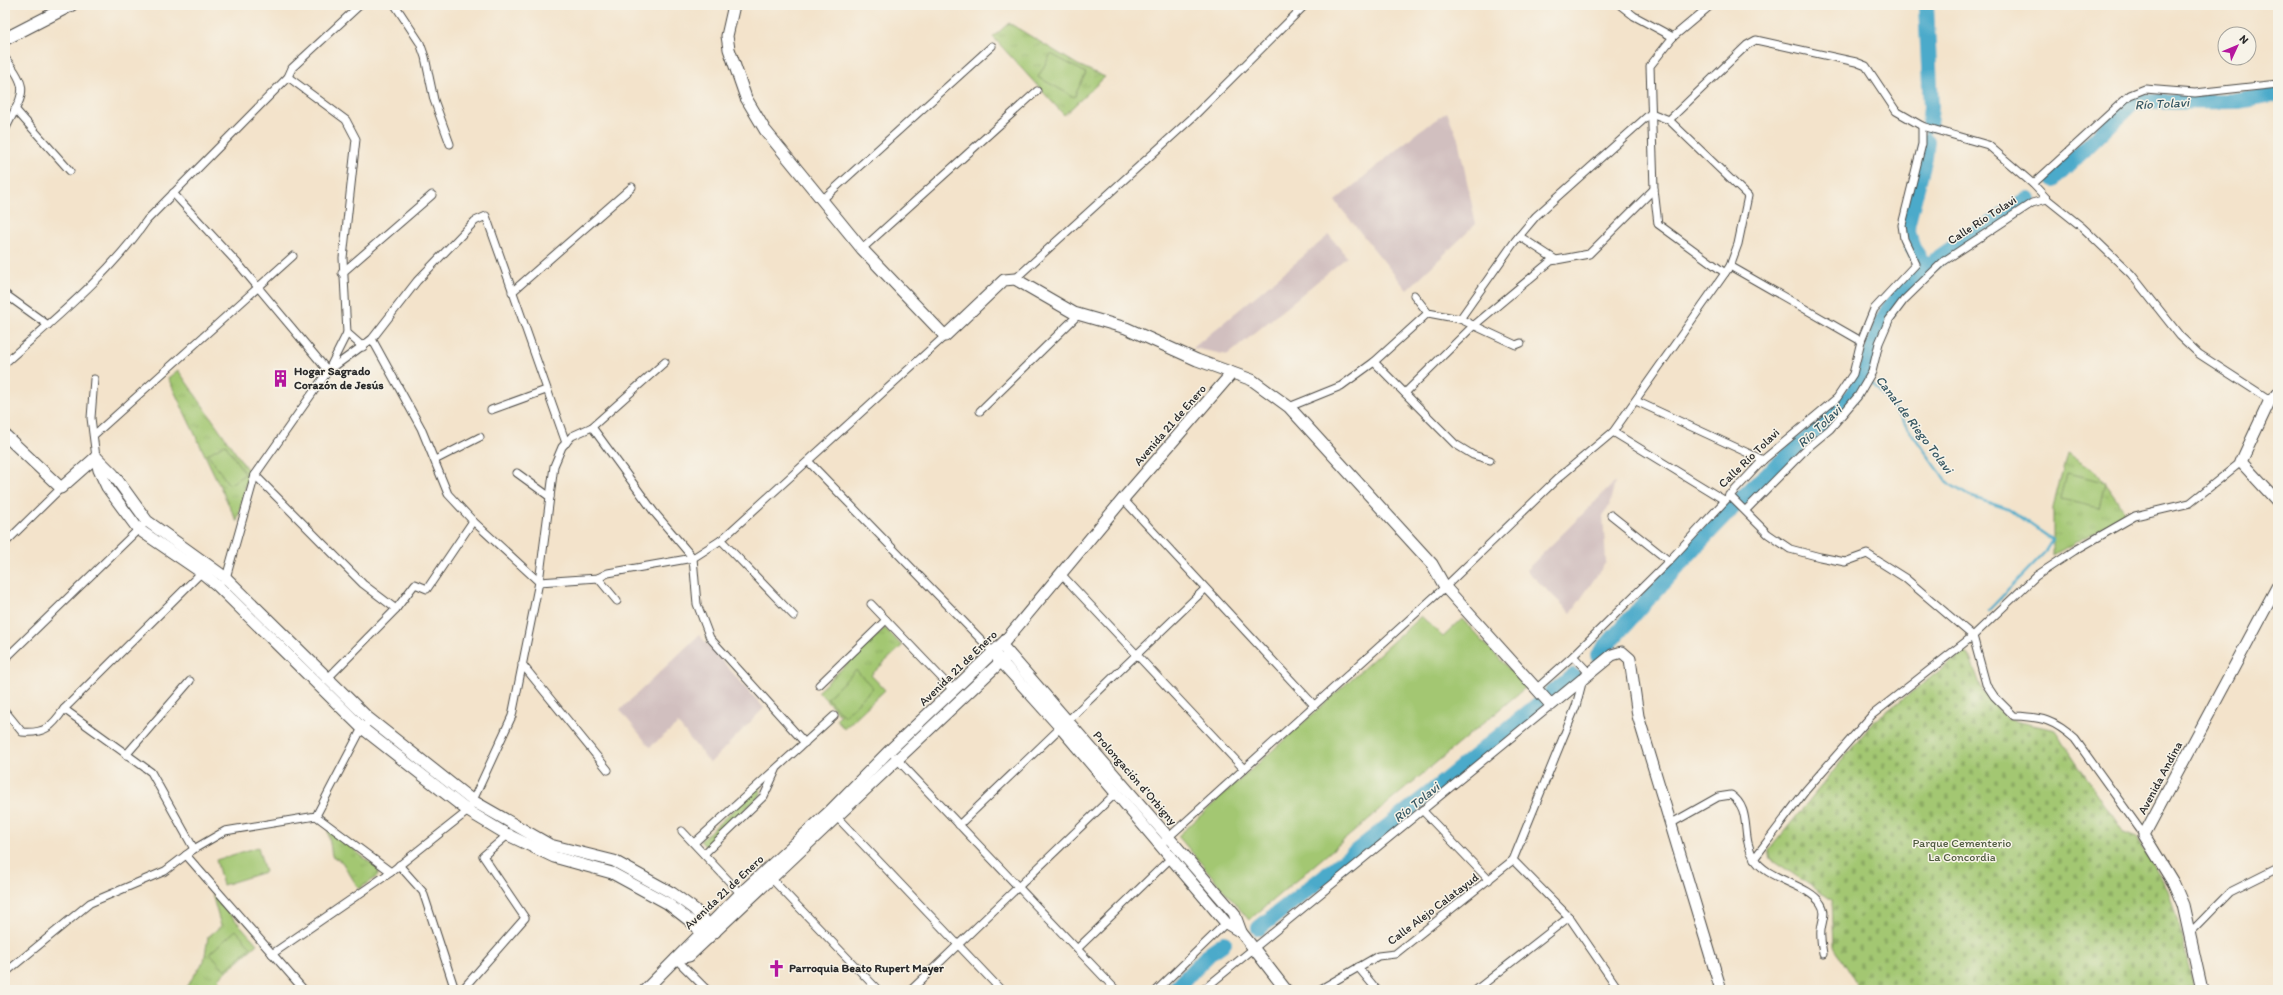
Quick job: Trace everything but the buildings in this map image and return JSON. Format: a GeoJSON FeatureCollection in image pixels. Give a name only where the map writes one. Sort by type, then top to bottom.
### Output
{"type":"FeatureCollection","features":[{"type":"Feature","properties":{"kind":"main road"},"geometry":{"type":"LineString","coordinates":[[5,39],[71,5]]}},
{"type":"Feature","properties":{"kind":"street"},"geometry":{"type":"LineString","coordinates":[[5,363],[74,302],[135,237],[146,220],[288,77],[292,68],[360,5]]}},
{"type":"Feature","properties":{"kind":"street"},"geometry":{"type":"LineString","coordinates":[[395,5],[420,43],[426,57],[434,100],[450,144]]}},
{"type":"Feature","properties":{"kind":"street"},"geometry":{"type":"LineString","coordinates":[[734,5],[727,36],[737,77],[746,98],[765,130],[862,249],[945,336]]}},
{"type":"Feature","properties":{"kind":"street"},"geometry":{"type":"LineString","coordinates":[[1015,279],[1192,118],[1305,5]]}},
{"type":"Feature","properties":{"kind":"street"},"geometry":{"type":"LineString","coordinates":[[1620,5],[1634,16],[1673,37]]}},
{"type":"Feature","properties":{"kind":"street"},"geometry":{"type":"LineString","coordinates":[[1711,5],[1673,37],[1650,66],[1654,189],[1658,224],[1725,273]]}},
{"type":"Feature","properties":{"kind":"street"},"geometry":{"type":"LineString","coordinates":[[1669,120],[1747,45],[1756,40],[1856,62],[1866,66],[1896,111],[1922,126],[1988,145],[2033,184],[2047,199],[2082,227],[2131,274],[2180,336],[2199,354],[2274,397],[2241,462],[2190,503],[2135,516],[2074,551],[2036,576],[1973,636],[1872,715],[1806,790],[1754,859]]}},
{"type":"Feature","properties":{"kind":"street"},"geometry":{"type":"LineString","coordinates":[[822,200],[992,46]]}},
{"type":"Feature","properties":{"kind":"street"},"geometry":{"type":"LineString","coordinates":[[5,58],[19,75],[23,85],[22,93],[5,130]]}},
{"type":"Feature","properties":{"kind":"street"},"geometry":{"type":"LineString","coordinates":[[218,586],[226,578],[255,475],[328,371],[347,333],[342,273],[356,139],[346,120],[288,77]]}},
{"type":"Feature","properties":{"kind":"street"},"geometry":{"type":"LineString","coordinates":[[2033,184],[2130,95],[2145,89],[2196,93],[2278,84]]}},
{"type":"Feature","properties":{"kind":"street"},"geometry":{"type":"LineString","coordinates":[[862,249],[1037,90]]}},
{"type":"Feature","properties":{"kind":"street"},"geometry":{"type":"LineString","coordinates":[[15,109],[70,171]]}},
{"type":"Feature","properties":{"kind":"street"},"geometry":{"type":"LineString","coordinates":[[1160,845],[1445,587],[1557,479],[1613,432],[1730,266],[1738,244],[1748,196],[1669,120],[1651,113]]}},
{"type":"Feature","properties":{"kind":"street"},"geometry":{"type":"LineString","coordinates":[[1460,319],[1519,236],[1536,216],[1581,174],[1651,113]]}},
{"type":"Feature","properties":{"kind":"street","name":"Calle Río Tolavi"},"geometry":{"type":"LineString","coordinates":[[1537,688],[1573,656],[1669,561],[1763,460],[1837,398],[1852,374],[1861,341],[1874,310],[1916,264],[1904,239],[1902,224],[1922,144],[1922,126]]}},
{"type":"Feature","properties":{"kind":"street"},"geometry":{"type":"LineString","coordinates":[[512,292],[632,187]]}},
{"type":"Feature","properties":{"kind":"street"},"geometry":{"type":"LineString","coordinates":[[1405,393],[1472,327],[1551,261],[1589,254],[1654,189]]}},
{"type":"Feature","properties":{"kind":"street"},"geometry":{"type":"LineString","coordinates":[[173,194],[258,287],[328,371]]}},
{"type":"Feature","properties":{"kind":"street"},"geometry":{"type":"LineString","coordinates":[[342,273],[432,195]]}},
{"type":"Feature","properties":{"kind":"street","name":"Calle Río Tolavi"},"geometry":{"type":"LineString","coordinates":[[1745,510],[1806,449],[1830,429],[1858,396],[1872,372],[1879,343],[1889,320],[1904,300],[1944,261],[2032,203],[2047,199]]}},
{"type":"Feature","properties":{"kind":"street"},"geometry":{"type":"LineString","coordinates":[[328,371],[372,339],[417,281],[475,221],[486,216],[546,390],[566,443]]}},
{"type":"Feature","properties":{"kind":"street"},"geometry":{"type":"LineString","coordinates":[[1519,236],[1556,260]]}},
{"type":"Feature","properties":{"kind":"street"},"geometry":{"type":"LineString","coordinates":[[94,435],[293,256]]}},
{"type":"Feature","properties":{"kind":"street"},"geometry":{"type":"LineString","coordinates":[[1730,266],[1861,341]]}},
{"type":"Feature","properties":{"kind":"street"},"geometry":{"type":"LineString","coordinates":[[372,339],[421,428],[448,494],[473,521],[540,582],[598,578],[608,573],[693,558],[720,540],[809,462],[1004,280],[1015,279],[1078,314],[1126,328],[1197,360],[1252,380],[1289,407],[1432,564],[1445,587],[1551,705]]}},
{"type":"Feature","properties":{"kind":"street"},"geometry":{"type":"LineString","coordinates":[[5,294],[48,325]]}},
{"type":"Feature","properties":{"kind":"street"},"geometry":{"type":"LineString","coordinates":[[1414,295],[1428,313],[1460,319],[1472,327],[1516,345],[1520,343]]}},
{"type":"Feature","properties":{"kind":"street"},"geometry":{"type":"LineString","coordinates":[[1289,407],[1342,386],[1374,362],[1428,313]]}},
{"type":"Feature","properties":{"kind":"street"},"geometry":{"type":"LineString","coordinates":[[980,411],[1078,314]]}},
{"type":"Feature","properties":{"kind":"street"},"geometry":{"type":"LineString","coordinates":[[347,333],[363,347]]}},
{"type":"Feature","properties":{"kind":"street"},"geometry":{"type":"LineString","coordinates":[[272,954],[391,872],[470,806],[512,716],[540,582],[554,466],[562,447],[572,436],[592,428],[665,362]]}},
{"type":"Feature","properties":{"kind":"street"},"geometry":{"type":"LineString","coordinates":[[1374,362],[1455,444],[1473,455],[1490,460]]}},
{"type":"Feature","properties":{"kind":"street","name":"Avenida 21 de Enero"},"geometry":{"type":"LineString","coordinates":[[834,814],[889,751],[997,648],[1062,575],[1123,499],[1232,373]]}},
{"type":"Feature","properties":{"kind":"street"},"geometry":{"type":"LineString","coordinates":[[94,379],[91,418],[99,470],[107,487],[138,529],[201,572],[218,586],[324,682],[371,720],[470,806]]}},
{"type":"Feature","properties":{"kind":"street"},"geometry":{"type":"LineString","coordinates":[[491,410],[546,390]]}},
{"type":"Feature","properties":{"kind":"street"},"geometry":{"type":"LineString","coordinates":[[1636,401],[1763,460]]}},
{"type":"Feature","properties":{"kind":"street"},"geometry":{"type":"LineString","coordinates":[[592,428],[654,512],[693,558],[697,604],[710,638],[805,743]]}},
{"type":"Feature","properties":{"kind":"street"},"geometry":{"type":"LineString","coordinates":[[1613,432],[1727,497],[1745,510],[1768,534],[1790,549],[1845,562],[1867,554],[1905,578],[1973,636],[1986,684],[1994,696],[2014,716],[2033,716],[2050,720],[2062,727],[2075,739],[2144,835],[2174,884],[2182,905],[2190,933],[2202,990]]}},
{"type":"Feature","properties":{"kind":"street"},"geometry":{"type":"LineString","coordinates":[[5,435],[62,488]]}},
{"type":"Feature","properties":{"kind":"street"},"geometry":{"type":"LineString","coordinates":[[435,460],[480,437]]}},
{"type":"Feature","properties":{"kind":"street"},"geometry":{"type":"LineString","coordinates":[[5,542],[96,457]]}},
{"type":"Feature","properties":{"kind":"street"},"geometry":{"type":"LineString","coordinates":[[96,457],[113,474],[147,521],[209,564],[226,578],[324,682],[362,728],[470,806],[512,831],[550,845],[614,862],[672,893],[694,909],[708,932]]}},
{"type":"Feature","properties":{"kind":"street"},"geometry":{"type":"LineString","coordinates":[[809,462],[997,648]]}},
{"type":"Feature","properties":{"kind":"street"},"geometry":{"type":"LineString","coordinates":[[2241,462],[2278,502]]}},
{"type":"Feature","properties":{"kind":"street"},"geometry":{"type":"LineString","coordinates":[[518,473],[550,497]]}},
{"type":"Feature","properties":{"kind":"street"},"geometry":{"type":"LineString","coordinates":[[255,475],[363,584],[396,609]]}},
{"type":"Feature","properties":{"kind":"street"},"geometry":{"type":"LineString","coordinates":[[1123,499],[1314,705]]}},
{"type":"Feature","properties":{"kind":"street"},"geometry":{"type":"LineString","coordinates":[[1611,515],[1669,561]]}},
{"type":"Feature","properties":{"kind":"street"},"geometry":{"type":"LineString","coordinates":[[5,659],[147,521]]}},
{"type":"Feature","properties":{"kind":"street"},"geometry":{"type":"LineString","coordinates":[[324,682],[396,609],[416,584],[427,589],[473,521]]}},
{"type":"Feature","properties":{"kind":"street"},"geometry":{"type":"LineString","coordinates":[[720,540],[794,616]]}},
{"type":"Feature","properties":{"kind":"street"},"geometry":{"type":"LineString","coordinates":[[6,714],[22,732],[36,733],[54,724],[64,709],[209,564]]}},
{"type":"Feature","properties":{"kind":"street"},"geometry":{"type":"LineString","coordinates":[[1062,575],[1244,769]]}},
{"type":"Feature","properties":{"kind":"street"},"geometry":{"type":"LineString","coordinates":[[598,578],[618,601]]}},
{"type":"Feature","properties":{"kind":"street","name":"Avenida Andina"},"geometry":{"type":"LineString","coordinates":[[2144,835],[2278,585]]}},
{"type":"Feature","properties":{"kind":"street"},"geometry":{"type":"LineString","coordinates":[[960,825],[1205,589]]}},
{"type":"Feature","properties":{"kind":"street"},"geometry":{"type":"LineString","coordinates":[[871,604],[953,690]]}},
{"type":"Feature","properties":{"kind":"street"},"geometry":{"type":"LineString","coordinates":[[819,685],[886,620]]}},
{"type":"Feature","properties":{"kind":"street","name":"Prolongación d'Orbigny"},"geometry":{"type":"LineString","coordinates":[[997,648],[1064,724],[1169,837],[1234,913],[1241,932]]}},
{"type":"Feature","properties":{"kind":"street"},"geometry":{"type":"LineString","coordinates":[[1203,990],[1612,655],[1622,652],[1630,659],[1638,716],[1721,990]]}},
{"type":"Feature","properties":{"kind":"street"},"geometry":{"type":"LineString","coordinates":[[1573,656],[1586,676]]}},
{"type":"Feature","properties":{"kind":"street","name":"Avenida 21 de Enero"},"geometry":{"type":"LineString","coordinates":[[645,990],[676,959],[708,932],[744,897],[834,814],[897,759],[1005,658]]}},
{"type":"Feature","properties":{"kind":"street"},"geometry":{"type":"LineString","coordinates":[[522,664],[608,770]]}},
{"type":"Feature","properties":{"kind":"street"},"geometry":{"type":"LineString","coordinates":[[1586,676],[1576,706],[1513,860],[1569,917],[1619,990]]}},
{"type":"Feature","properties":{"kind":"street"},"geometry":{"type":"LineString","coordinates":[[126,755],[190,681]]}},
{"type":"Feature","properties":{"kind":"street"},"geometry":{"type":"LineString","coordinates":[[64,709],[151,772],[194,849]]}},
{"type":"Feature","properties":{"kind":"street"},"geometry":{"type":"LineString","coordinates":[[694,843],[763,778],[776,770],[834,716]]}},
{"type":"Feature","properties":{"kind":"street"},"geometry":{"type":"LineString","coordinates":[[316,816],[362,728],[371,720]]}},
{"type":"Feature","properties":{"kind":"street","name":"Prolongación d'Orbigny"},"geometry":{"type":"LineString","coordinates":[[1064,724],[1116,793],[1226,922],[1241,932],[1254,947],[1286,990]]}},
{"type":"Feature","properties":{"kind":"street"},"geometry":{"type":"LineString","coordinates":[[889,751],[1116,990]]}},
{"type":"Feature","properties":{"kind":"street"},"geometry":{"type":"LineString","coordinates":[[704,854],[764,796],[776,770]]}},
{"type":"Feature","properties":{"kind":"street"},"geometry":{"type":"LineString","coordinates":[[911,990],[1116,793]]}},
{"type":"Feature","properties":{"kind":"street"},"geometry":{"type":"LineString","coordinates":[[1670,824],[1718,797],[1731,795],[1740,801],[1744,810],[1745,830],[1754,859],[1764,870],[1801,889],[1820,902],[1825,912],[1821,931],[1823,954]]}},
{"type":"Feature","properties":{"kind":"street"},"geometry":{"type":"LineString","coordinates":[[1422,810],[1489,880]]}},
{"type":"Feature","properties":{"kind":"street"},"geometry":{"type":"LineString","coordinates":[[834,814],[1001,990]]}},
{"type":"Feature","properties":{"kind":"street"},"geometry":{"type":"LineString","coordinates":[[5,973],[90,903],[165,871],[194,849],[225,831],[316,816],[391,872]]}},
{"type":"Feature","properties":{"kind":"street"},"geometry":{"type":"LineString","coordinates":[[462,990],[525,918],[483,856],[512,831]]}},
{"type":"Feature","properties":{"kind":"street"},"geometry":{"type":"LineString","coordinates":[[682,831],[744,897]]}},
{"type":"Feature","properties":{"kind":"street"},"geometry":{"type":"LineString","coordinates":[[186,855],[304,990]]}},
{"type":"Feature","properties":{"kind":"street"},"geometry":{"type":"LineString","coordinates":[[1078,949],[1171,858]]}},
{"type":"Feature","properties":{"kind":"street","name":"Calle Alejo Calatayud"},"geometry":{"type":"LineString","coordinates":[[1319,990],[1378,956],[1395,954],[1513,860]]}},
{"type":"Feature","properties":{"kind":"street"},"geometry":{"type":"LineString","coordinates":[[399,865],[423,892],[455,990]]}},
{"type":"Feature","properties":{"kind":"street"},"geometry":{"type":"LineString","coordinates":[[2190,933],[2230,892],[2278,868]]}},
{"type":"Feature","properties":{"kind":"street"},"geometry":{"type":"LineString","coordinates":[[768,875],[878,990]]}},
{"type":"Feature","properties":{"kind":"street"},"geometry":{"type":"LineString","coordinates":[[1476,990],[1569,917]]}},
{"type":"Feature","properties":{"kind":"street"},"geometry":{"type":"LineString","coordinates":[[1157,990],[1226,922]]}},
{"type":"Feature","properties":{"kind":"street"},"geometry":{"type":"LineString","coordinates":[[676,959],[707,990]]}},
{"type":"Feature","properties":{"kind":"street"},"geometry":{"type":"LineString","coordinates":[[1358,967],[1377,990]]}},
{"type":"Feature","properties":{"kind":"shaded area"},"geometry":{"type":"Polygon","coordinates":[[[1447,112],[1458,139],[1476,224],[1407,290],[1335,201],[1419,131],[1447,112]]]}},
{"type":"Feature","properties":{"kind":"shaded area"},"geometry":{"type":"Polygon","coordinates":[[[1329,235],[1347,257],[1228,355],[1193,348],[1329,235]]]}},
{"type":"Feature","properties":{"kind":"shaded area"},"geometry":{"type":"Polygon","coordinates":[[[1615,482],[1609,506],[1603,515],[1606,562],[1571,613],[1526,570],[1615,482]]]}},
{"type":"Feature","properties":{"kind":"shaded area"},"geometry":{"type":"Polygon","coordinates":[[[699,635],[764,708],[710,763],[678,724],[650,747],[620,710],[699,635]]]}},
{"type":"Feature","properties":{"kind":"green space"},"geometry":{"type":"Polygon","coordinates":[[[1009,23],[1078,65],[1105,77],[1064,115],[993,37],[1009,23]]]}},
{"type":"Feature","properties":{"kind":"green space"},"geometry":{"type":"Polygon","coordinates":[[[1051,54],[1086,73],[1074,97],[1038,77],[1051,54]]]}},
{"type":"Feature","properties":{"kind":"green space"},"geometry":{"type":"Polygon","coordinates":[[[178,370],[249,472],[237,522],[168,378],[178,370]]]}},
{"type":"Feature","properties":{"kind":"green space"},"geometry":{"type":"Polygon","coordinates":[[[225,444],[245,474],[229,485],[208,454],[225,444]]]}},
{"type":"Feature","properties":{"kind":"green space"},"geometry":{"type":"Polygon","coordinates":[[[2067,453],[2095,470],[2124,510],[2123,516],[2053,555],[2053,507],[2067,453]]]}},
{"type":"Feature","properties":{"kind":"green space"},"geometry":{"type":"Polygon","coordinates":[[[2067,473],[2105,482],[2099,508],[2061,499],[2067,473]]]}},
{"type":"Feature","properties":{"kind":"green space"},"geometry":{"type":"Polygon","coordinates":[[[1421,616],[1443,637],[1462,619],[1526,687],[1249,920],[1178,836],[1421,616]]]}},
{"type":"Feature","properties":{"kind":"green space"},"geometry":{"type":"Polygon","coordinates":[[[885,628],[902,646],[871,675],[885,690],[844,729],[836,719],[840,715],[818,691],[885,628]]]}},
{"type":"Feature","properties":{"kind":"green space","name":"Parque Cementerio La Concordia"},"geometry":{"type":"Polygon","coordinates":[[[1964,652],[1969,655],[1983,692],[2007,719],[2055,730],[2124,833],[2137,838],[2168,890],[2180,927],[2194,990],[1861,990],[1834,947],[1832,900],[1771,859],[1769,850],[1874,721],[1964,652]]]}},
{"type":"Feature","properties":{"kind":"green space"},"geometry":{"type":"Polygon","coordinates":[[[856,670],[873,688],[844,716],[827,698],[856,670]]]}},
{"type":"Feature","properties":{"kind":"green space"},"geometry":{"type":"Polygon","coordinates":[[[760,785],[761,795],[706,847],[700,841],[760,785]]]}},
{"type":"Feature","properties":{"kind":"green space"},"geometry":{"type":"Polygon","coordinates":[[[330,830],[379,870],[377,877],[359,889],[342,862],[332,856],[328,831],[330,830]]]}},
{"type":"Feature","properties":{"kind":"green space"},"geometry":{"type":"Polygon","coordinates":[[[258,847],[265,872],[223,885],[216,860],[258,847]]]}},
{"type":"Feature","properties":{"kind":"green space"},"geometry":{"type":"Polygon","coordinates":[[[212,894],[257,944],[219,978],[223,990],[184,990],[204,961],[208,937],[221,926],[212,894]]]}},
{"type":"Feature","properties":{"kind":"green space"},"geometry":{"type":"Polygon","coordinates":[[[236,930],[251,947],[225,970],[210,953],[236,930]]]}},
{"type":"Feature","properties":{"kind":"waterway"},"geometry":{"type":"LineString","coordinates":[[1926,5],[1931,107],[1929,125]]}},
{"type":"Feature","properties":{"kind":"waterway","name":"Río Tolavi"},"geometry":{"type":"LineString","coordinates":[[2053,180],[2133,102],[2238,101],[2278,94]]}},
{"type":"Feature","properties":{"kind":"waterway"},"geometry":{"type":"LineString","coordinates":[[1926,267],[1912,247],[1907,226],[1925,157],[1927,141]]}},
{"type":"Feature","properties":{"kind":"waterway","name":"Río Tolavi"},"geometry":{"type":"LineString","coordinates":[[1598,655],[1726,514],[1836,412],[1848,399],[1857,387],[1863,375],[1888,310],[1896,298],[1910,283],[1941,256],[2028,199]]}},
{"type":"Feature","properties":{"kind":"waterway","name":"Canal de Riego Tolavi"},"geometry":{"type":"LineString","coordinates":[[1865,375],[1888,401],[1948,483],[1969,496],[2008,509],[2053,540],[2047,550],[1988,611]]}},
{"type":"Feature","properties":{"kind":"waterway","name":"Río Tolavi"},"geometry":{"type":"LineString","coordinates":[[1259,928],[1430,793],[1573,676]]}},
{"type":"Feature","properties":{"kind":"waterway","name":"Río Tolavi"},"geometry":{"type":"LineString","coordinates":[[1174,990],[1211,952],[1224,943]]}},
{"type":"Feature","properties":{"kind":"place","name":"Hogar Sagrado Corazón de Jesús"},"geometry":{"type":"Point","coordinates":[281,378]}},
{"type":"Feature","properties":{"kind":"place","name":"Parroquia Beato Rupert Mayer"},"geometry":{"type":"Point","coordinates":[776,968]}}]}
